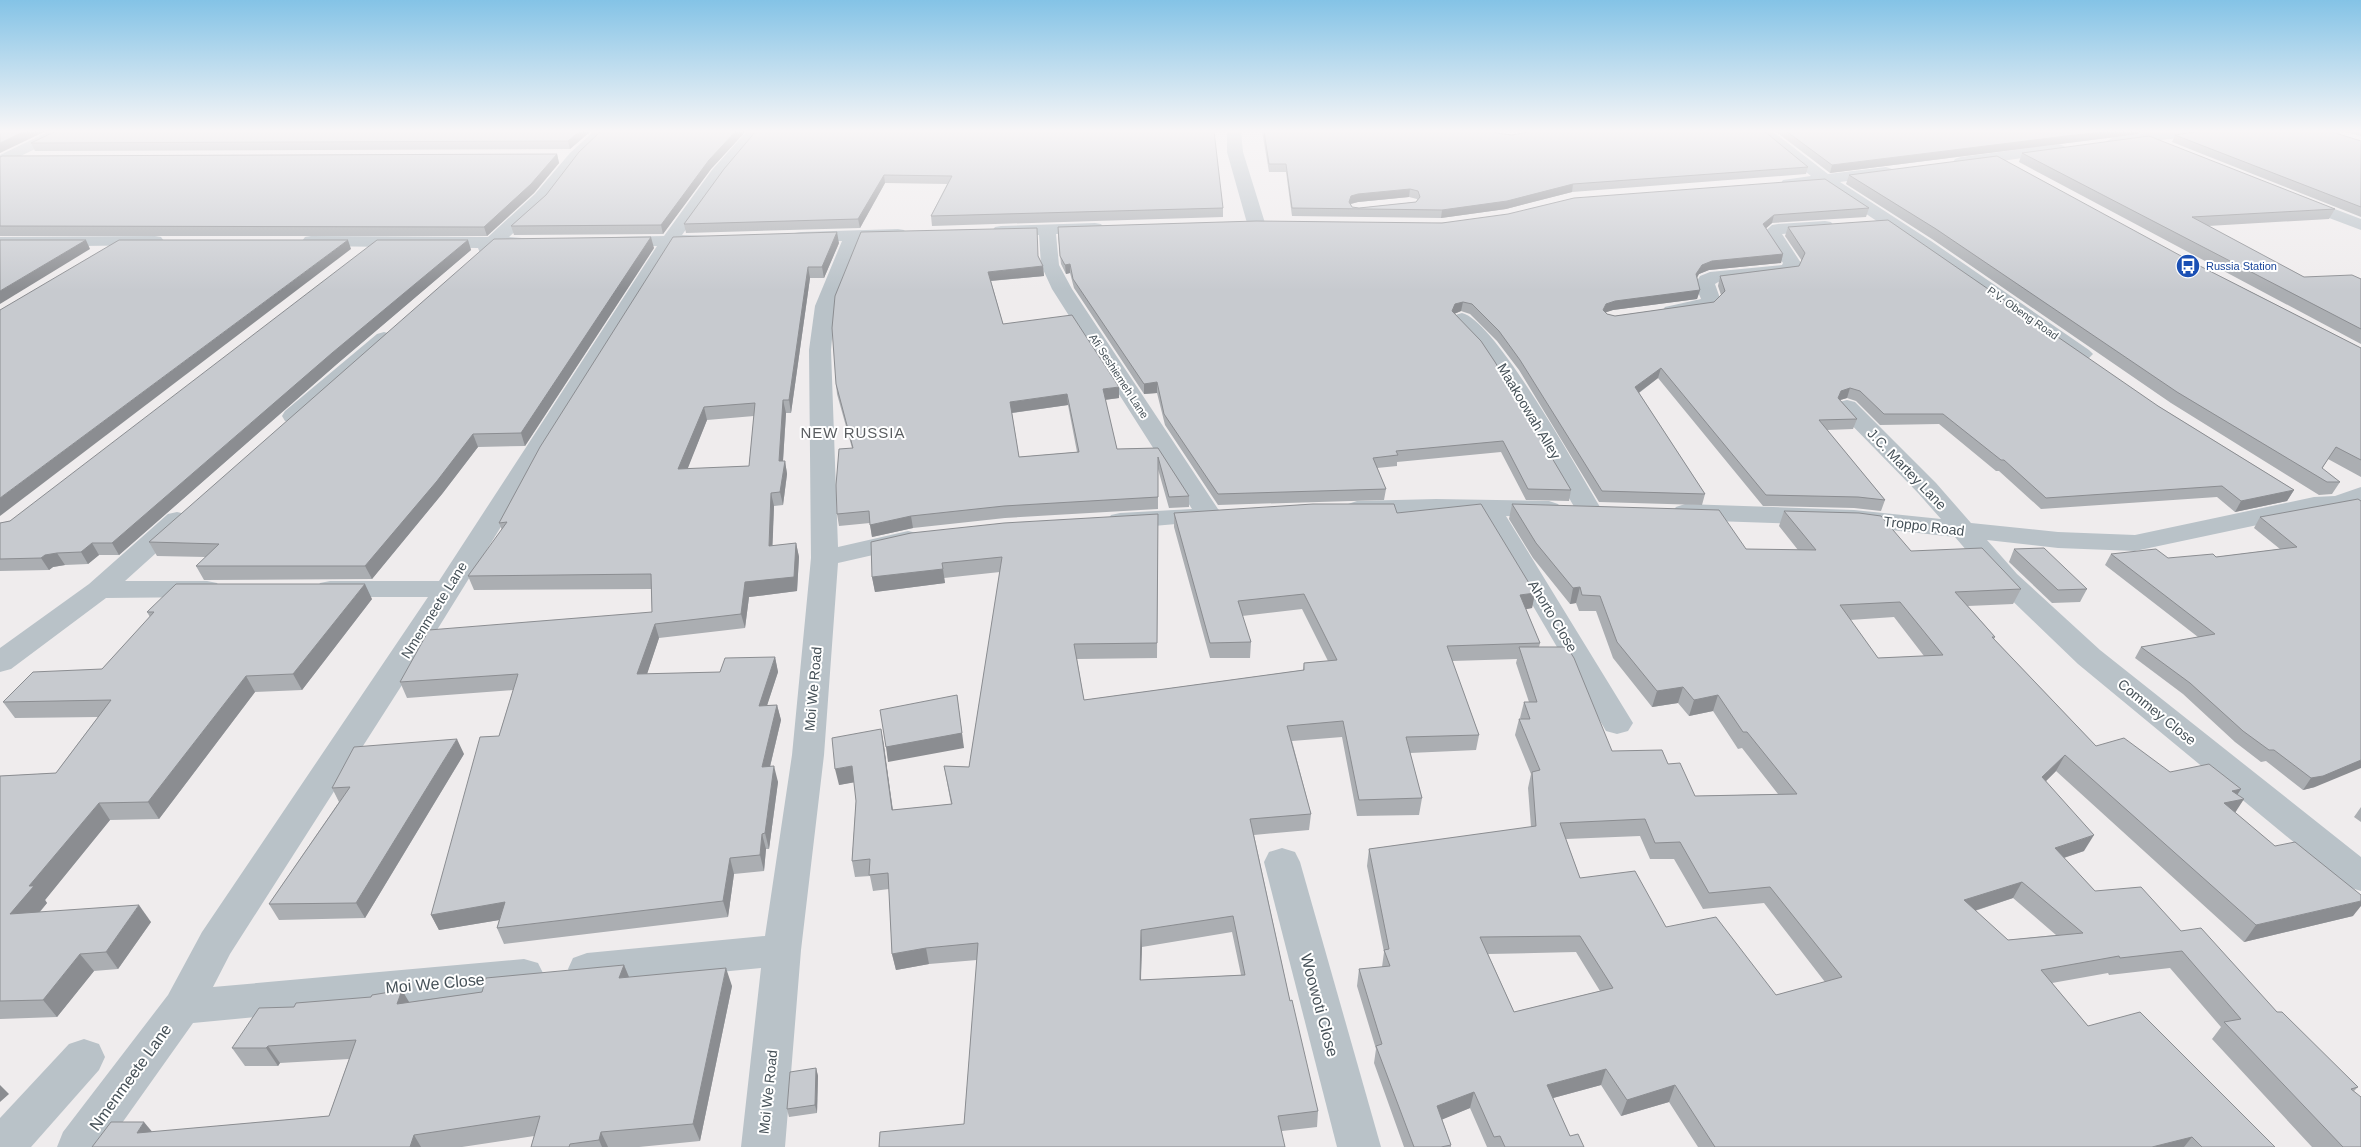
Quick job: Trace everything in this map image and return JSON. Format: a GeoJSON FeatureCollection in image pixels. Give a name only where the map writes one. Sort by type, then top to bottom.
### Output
{"type":"FeatureCollection","features":[{"type":"Feature","properties":{"kind":"street"},"geometry":{"type":"LineString","coordinates":[[471,263],[541,198],[549,185]]}},
{"type":"Feature","properties":{"kind":"street","name":"Nmenmeete Lane"},"geometry":{"type":"LineString","coordinates":[[79,1147],[190,992],[216,942],[312,794],[374,704],[446,588],[615,330],[669,241],[710,185]]}},
{"type":"Feature","properties":{"kind":"street"},"geometry":{"type":"LineString","coordinates":[[1245,185],[1256,223]]}},
{"type":"Feature","properties":{"kind":"street","name":"P.V. Obeng Road"},"geometry":{"type":"LineString","coordinates":[[1833,185],[2097,365]]}},
{"type":"Feature","properties":{"kind":"street"},"geometry":{"type":"LineString","coordinates":[[2281,193],[2361,225]]}},
{"type":"Feature","properties":{"kind":"street"},"geometry":{"type":"LineString","coordinates":[[1859,224],[1889,222]]}},
{"type":"Feature","properties":{"kind":"street"},"geometry":{"type":"LineString","coordinates":[[1236,224],[1274,224]]}},
{"type":"Feature","properties":{"kind":"street"},"geometry":{"type":"LineString","coordinates":[[1652,313],[1704,306],[1710,301],[1705,284],[1707,280],[1717,276],[1788,270],[1792,263],[1772,233],[1778,229],[1840,225]]}},
{"type":"Feature","properties":{"kind":"street"},"geometry":{"type":"LineString","coordinates":[[981,231],[1117,228]]}},
{"type":"Feature","properties":{"kind":"street","name":"Afi Seshiemeh Lane"},"geometry":{"type":"LineString","coordinates":[[1047,230],[1050,265],[1062,289],[1209,515]]}},
{"type":"Feature","properties":{"kind":"street"},"geometry":{"type":"LineString","coordinates":[[786,238],[913,233]]}},
{"type":"Feature","properties":{"kind":"street","name":"Moi We Road"},"geometry":{"type":"LineString","coordinates":[[763,1147],[782,950],[808,755],[825,558],[820,350],[825,306],[854,235]]}},
{"type":"Feature","properties":{"kind":"street"},"geometry":{"type":"LineString","coordinates":[[600,242],[727,239]]}},
{"type":"Feature","properties":{"kind":"street"},"geometry":{"type":"LineString","coordinates":[[88,260],[120,241]]}},
{"type":"Feature","properties":{"kind":"street"},"geometry":{"type":"LineString","coordinates":[[0,242],[169,241]]}},
{"type":"Feature","properties":{"kind":"street"},"geometry":{"type":"LineString","coordinates":[[297,241],[541,243]]}},
{"type":"Feature","properties":{"kind":"street"},"geometry":{"type":"LineString","coordinates":[[352,260],[375,242]]}},
{"type":"Feature","properties":{"kind":"street","name":"Maakoowah Alley"},"geometry":{"type":"LineString","coordinates":[[1462,319],[1489,346],[1506,371],[1589,510]]}},
{"type":"Feature","properties":{"kind":"street"},"geometry":{"type":"LineString","coordinates":[[280,428],[398,326]]}},
{"type":"Feature","properties":{"kind":"street","name":"J.C. Martey Lane"},"geometry":{"type":"LineString","coordinates":[[1847,407],[1927,488],[1967,532]]}},
{"type":"Feature","properties":{"kind":"street"},"geometry":{"type":"LineString","coordinates":[[2290,490],[2314,504]]}},
{"type":"Feature","properties":{"kind":"street"},"geometry":{"type":"LineString","coordinates":[[2350,499],[2361,517]]}},
{"type":"Feature","properties":{"kind":"street","name":"Troppo Road"},"geometry":{"type":"LineString","coordinates":[[1662,511],[1854,518],[1924,525],[1967,532],[2058,540],[2135,543],[2314,504],[2350,499]]}},
{"type":"Feature","properties":{"kind":"street"},"geometry":{"type":"LineString","coordinates":[[0,662],[98,590],[193,506]]}},
{"type":"Feature","properties":{"kind":"street"},"geometry":{"type":"LineString","coordinates":[[1331,509],[1488,508],[1616,510]]}},
{"type":"Feature","properties":{"kind":"street","name":"Ahorto Close"},"geometry":{"type":"LineString","coordinates":[[1488,508],[1618,723]]}},
{"type":"Feature","properties":{"kind":"street"},"geometry":{"type":"LineString","coordinates":[[1092,523],[1237,514]]}},
{"type":"Feature","properties":{"kind":"street","name":"Commey Close"},"geometry":{"type":"LineString","coordinates":[[1967,532],[2007,580],[2089,657],[2361,877]]}},
{"type":"Feature","properties":{"kind":"street"},"geometry":{"type":"LineString","coordinates":[[825,558],[912,538],[931,536]]}},
{"type":"Feature","properties":{"kind":"street"},"geometry":{"type":"LineString","coordinates":[[307,589],[446,588]]}},
{"type":"Feature","properties":{"kind":"street"},"geometry":{"type":"LineString","coordinates":[[98,590],[228,589]]}},
{"type":"Feature","properties":{"kind":"street","name":"Woowoti Close"},"geometry":{"type":"LineString","coordinates":[[1282,862],[1359,1147]]}},
{"type":"Feature","properties":{"kind":"street","name":"Moi We Close"},"geometry":{"type":"LineString","coordinates":[[190,992],[782,950]]}},
{"type":"Feature","properties":{"kind":"street"},"geometry":{"type":"LineString","coordinates":[[2,1147],[84,1057]]}},
{"type":"Feature","properties":{"kind":"building"},"geometry":{"type":"Polygon","coordinates":[[[0,185],[530,185],[484,227],[0,226],[0,185]]]}},
{"type":"Feature","properties":{"kind":"building"},"geometry":{"type":"Polygon","coordinates":[[[554,185],[691,185],[661,225],[511,226],[546,195],[554,185]]]}},
{"type":"Feature","properties":{"kind":"building"},"geometry":{"type":"Polygon","coordinates":[[[713,185],[878,185],[858,219],[684,224],[713,185]]]}},
{"type":"Feature","properties":{"kind":"building"},"geometry":{"type":"Polygon","coordinates":[[[948,185],[1220,185],[1223,208],[931,216],[948,185]]]}},
{"type":"Feature","properties":{"kind":"building"},"geometry":{"type":"Polygon","coordinates":[[[1289,185],[1571,185],[1507,201],[1442,210],[1292,208],[1289,185]],[[1410,189],[1358,194],[1351,196],[1349,202],[1352,207],[1359,208],[1416,202],[1420,197],[1418,191],[1410,189]]]}},
{"type":"Feature","properties":{"kind":"building"},"geometry":{"type":"Polygon","coordinates":[[[1752,185],[1833,185],[1869,208],[1774,215],[1763,224],[1783,254],[1712,261],[1702,265],[1696,274],[1700,290],[1615,301],[1606,304],[1603,310],[1607,314],[1615,316],[1714,302],[1725,291],[1720,276],[1799,266],[1805,253],[1788,227],[1888,220],[2158,406],[2294,490],[2241,501],[2222,486],[2046,498],[2004,460],[2001,460],[1943,414],[1884,414],[1860,391],[1850,388],[1841,391],[1838,398],[1857,419],[1819,420],[1885,500],[1858,497],[1766,495],[1661,368],[1635,387],[1705,494],[1602,491],[1520,360],[1499,331],[1472,304],[1463,302],[1455,304],[1452,311],[1481,341],[1495,362],[1571,490],[1528,489],[1503,441],[1396,451],[1398,455],[1373,458],[1386,489],[1218,494],[1164,414],[1157,382],[1144,384],[1073,279],[1070,264],[1065,265],[1060,256],[1058,227],[1256,221],[1442,223],[1508,214],[1574,198],[1752,185]]]}},
{"type":"Feature","properties":{"kind":"building"},"geometry":{"type":"Polygon","coordinates":[[[1864,185],[2050,185],[2194,263],[2361,348],[2361,460],[2336,447],[2322,468],[2340,482],[2327,482],[2177,392],[1936,229],[1864,185]]]}},
{"type":"Feature","properties":{"kind":"building"},"geometry":{"type":"Polygon","coordinates":[[[2083,185],[2273,185],[2335,209],[2192,217],[2304,277],[2352,275],[2361,279],[2361,329],[2083,185]]]}},
{"type":"Feature","properties":{"kind":"building"},"geometry":{"type":"Polygon","coordinates":[[[2303,185],[2361,185],[2361,207],[2303,185]]]}},
{"type":"Feature","properties":{"kind":"building"},"geometry":{"type":"Polygon","coordinates":[[[1037,228],[1038,256],[1043,266],[988,272],[1003,324],[1072,315],[1119,387],[1103,389],[1117,449],[1158,448],[1189,496],[1169,497],[1158,457],[1158,497],[1004,506],[911,516],[870,525],[869,511],[837,514],[836,485],[839,449],[853,448],[836,384],[832,328],[835,296],[861,232],[1037,228]],[[1067,394],[1010,402],[1019,457],[1079,452],[1067,394]]]}},
{"type":"Feature","properties":{"kind":"building"},"geometry":{"type":"Polygon","coordinates":[[[837,232],[822,267],[808,267],[789,400],[783,400],[779,461],[785,461],[780,492],[771,493],[769,546],[796,543],[794,577],[745,582],[741,614],[655,624],[637,674],[720,672],[725,658],[775,657],[759,706],[777,705],[762,767],[774,766],[765,833],[762,834],[760,855],[730,858],[723,901],[497,928],[505,902],[431,915],[480,737],[499,736],[518,674],[400,682],[429,630],[652,612],[651,574],[468,576],[507,522],[499,523],[540,447],[673,237],[837,232]],[[755,403],[704,407],[678,469],[749,466],[755,403]]]}},
{"type":"Feature","properties":{"kind":"building"},"geometry":{"type":"Polygon","coordinates":[[[651,237],[521,433],[473,434],[437,481],[365,566],[196,566],[219,544],[149,542],[494,239],[651,237]]]}},
{"type":"Feature","properties":{"kind":"building"},"geometry":{"type":"Polygon","coordinates":[[[0,240],[86,240],[0,291],[0,240]]]}},
{"type":"Feature","properties":{"kind":"building"},"geometry":{"type":"Polygon","coordinates":[[[119,240],[348,240],[0,498],[0,310],[119,240]]]}},
{"type":"Feature","properties":{"kind":"building"},"geometry":{"type":"Polygon","coordinates":[[[377,240],[468,240],[332,353],[112,543],[92,543],[81,552],[57,553],[45,555],[41,558],[0,559],[0,523],[10,521],[377,240]]]}},
{"type":"Feature","properties":{"kind":"building"},"geometry":{"type":"Polygon","coordinates":[[[2358,499],[2361,501],[2361,760],[2323,776],[2311,778],[2274,750],[2269,750],[2243,731],[2190,683],[2141,647],[2215,634],[2111,554],[2156,549],[2168,558],[2213,554],[2216,557],[2297,547],[2260,517],[2358,499]]]}},
{"type":"Feature","properties":{"kind":"building"},"geometry":{"type":"Polygon","coordinates":[[[1313,504],[1394,504],[1397,513],[1481,504],[1535,593],[1520,595],[1540,643],[1447,646],[1479,735],[1406,737],[1422,798],[1359,800],[1343,721],[1287,726],[1311,814],[1250,819],[1290,1001],[1292,1000],[1318,1111],[1278,1116],[1285,1147],[879,1147],[880,1132],[964,1124],[978,943],[926,948],[892,954],[888,873],[869,875],[870,859],[852,861],[856,801],[852,766],[835,769],[832,738],[881,729],[892,810],[952,804],[944,766],[969,767],[1002,557],[942,563],[943,569],[872,577],[871,542],[911,533],[1004,523],[1158,514],[1157,643],[1074,644],[1084,700],[1304,670],[1304,663],[1337,660],[1304,594],[1238,601],[1251,642],[1210,643],[1174,513],[1313,504]],[[1233,916],[1141,930],[1140,980],[1245,975],[1233,916]]]}},
{"type":"Feature","properties":{"kind":"building"},"geometry":{"type":"Polygon","coordinates":[[[1512,504],[1719,510],[1746,549],[1816,550],[1784,511],[1859,513],[1881,516],[1911,551],[1982,548],[2021,589],[1955,592],[1995,637],[1992,637],[2096,746],[2124,738],[2170,772],[2209,764],[2241,789],[2232,791],[2244,799],[2224,803],[2275,846],[2295,842],[2361,895],[2361,901],[2256,925],[2065,755],[2042,777],[2094,835],[2055,848],[2095,891],[2141,887],[2181,931],[2201,928],[2277,1012],[2282,1012],[2358,1087],[2351,1089],[2361,1097],[2361,1147],[2343,1147],[2224,1022],[2241,1019],[2182,951],[2120,958],[2119,956],[2041,970],[2088,1026],[2140,1012],[2275,1147],[2202,1147],[2192,1137],[2152,1147],[1715,1147],[1675,1085],[1627,1100],[1606,1069],[1547,1085],[1570,1136],[1578,1134],[1584,1147],[1505,1147],[1500,1136],[1494,1137],[1474,1092],[1437,1106],[1451,1145],[1414,1147],[1376,1046],[1382,1044],[1359,969],[1390,966],[1384,950],[1389,949],[1369,849],[1536,826],[1532,772],[1540,770],[1519,719],[1530,719],[1524,702],[1537,702],[1519,647],[1567,647],[1574,658],[1612,751],[1662,750],[1668,764],[1680,763],[1695,796],[1797,794],[1747,732],[1743,732],[1718,695],[1694,700],[1683,687],[1657,691],[1617,642],[1600,596],[1582,595],[1580,587],[1573,588],[1536,543],[1512,504]],[[1900,602],[1840,605],[1878,658],[1943,655],[1900,602]],[[1645,819],[1560,823],[1580,878],[1635,871],[1666,927],[1716,917],[1776,995],[1842,977],[1770,887],[1709,893],[1680,842],[1655,843],[1645,819]],[[2022,882],[1964,900],[2008,940],[2083,933],[2022,882]],[[1580,936],[1480,937],[1514,1012],[1613,988],[1580,936]]]}},
{"type":"Feature","properties":{"kind":"building"},"geometry":{"type":"Polygon","coordinates":[[[2044,548],[2087,589],[2058,590],[2014,549],[2044,548]]]}},
{"type":"Feature","properties":{"kind":"building"},"geometry":{"type":"Polygon","coordinates":[[[176,584],[365,584],[293,674],[246,676],[148,802],[99,803],[29,886],[34,886],[10,914],[139,905],[106,952],[80,954],[43,1000],[0,1001],[0,776],[56,773],[111,700],[3,702],[33,672],[102,669],[154,612],[147,612],[176,584]]]}},
{"type":"Feature","properties":{"kind":"building"},"geometry":{"type":"Polygon","coordinates":[[[957,695],[962,733],[886,747],[880,710],[957,695]]]}},
{"type":"Feature","properties":{"kind":"building"},"geometry":{"type":"Polygon","coordinates":[[[457,739],[356,903],[269,904],[350,787],[332,788],[354,747],[457,739]]]}},
{"type":"Feature","properties":{"kind":"building"},"geometry":{"type":"Polygon","coordinates":[[[624,965],[619,978],[726,968],[693,1124],[601,1132],[599,1140],[570,1144],[569,1147],[531,1147],[540,1116],[414,1135],[410,1147],[92,1147],[111,1122],[144,1122],[137,1133],[329,1116],[356,1040],[268,1046],[266,1048],[232,1048],[259,1008],[294,1007],[296,1003],[371,997],[372,995],[402,990],[397,1004],[482,992],[486,978],[624,965]]]}},
{"type":"Feature","properties":{"kind":"building"},"geometry":{"type":"Polygon","coordinates":[[[816,1068],[815,1105],[787,1109],[790,1072],[816,1068]]]}},
{"type":"Feature","properties":{"kind":"place","name":"Russia Station"},"geometry":{"type":"Point","coordinates":[2188,266]}},
{"type":"Feature","properties":{"kind":"district","name":"NEW RUSSIA"},"geometry":{"type":"Point","coordinates":[853,433]}}]}
